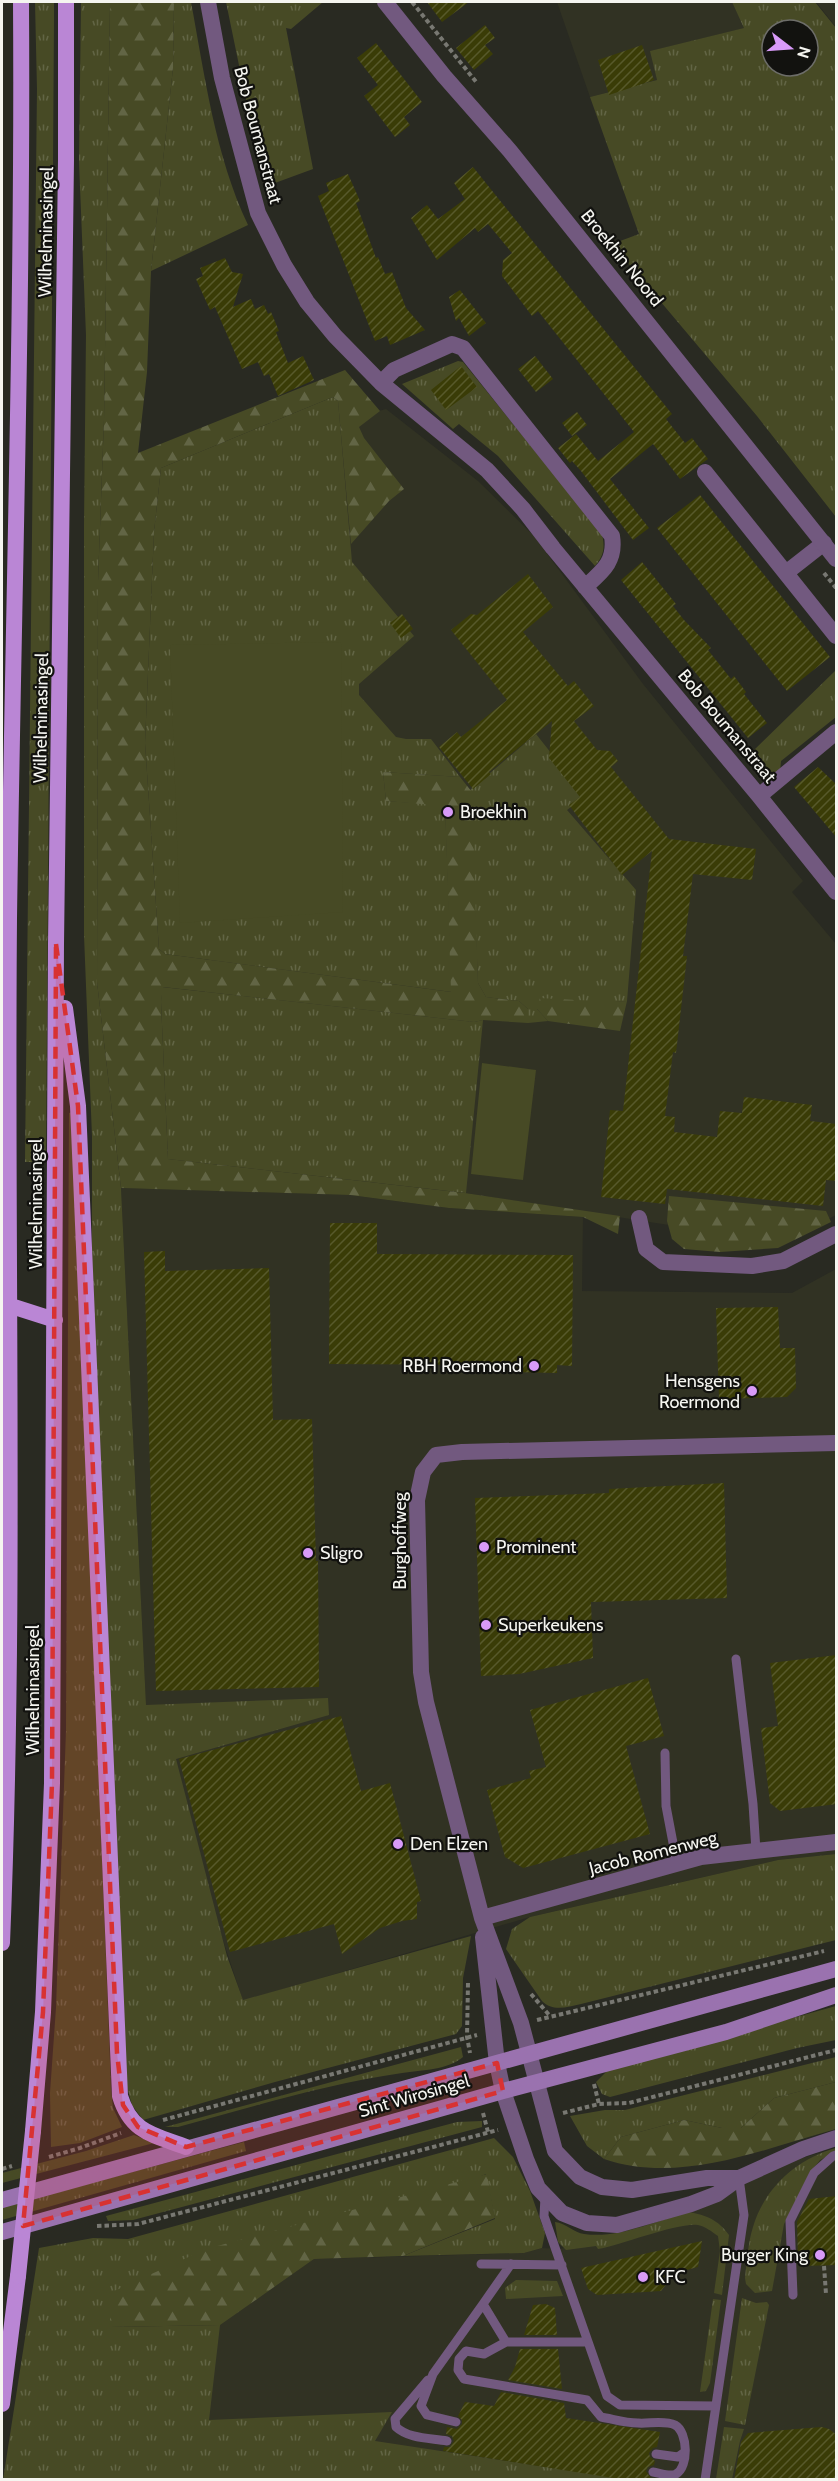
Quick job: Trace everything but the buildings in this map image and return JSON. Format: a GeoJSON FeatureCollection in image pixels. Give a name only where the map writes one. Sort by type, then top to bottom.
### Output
{"type":"FeatureCollection","features":[{"type":"Feature","properties":{"kind":"main road","name":"Wilhelminasingel"},"geometry":{"type":"LineString","coordinates":[[2,1943],[6,1776],[5,1395],[10,1192],[9,922],[17,510],[21,2]]}},
{"type":"Feature","properties":{"kind":"main road","name":"Wilhelminasingel"},"geometry":{"type":"LineString","coordinates":[[2,2404],[18,2276],[43,2012],[52,1784],[66,2]]}},
{"type":"Feature","properties":{"kind":"main road"},"geometry":{"type":"LineString","coordinates":[[57,944],[78,1106],[120,2096],[126,2113],[138,2127],[146,2133],[186,2147]]}},
{"type":"Feature","properties":{"kind":"main road"},"geometry":{"type":"LineString","coordinates":[[2,1215],[10,1192]]}},
{"type":"Feature","properties":{"kind":"main road"},"geometry":{"type":"LineString","coordinates":[[6,1304],[55,1320]]}},
{"type":"Feature","properties":{"kind":"main road"},"geometry":{"type":"LineString","coordinates":[[6,1325],[55,1320]]}},
{"type":"Feature","properties":{"kind":"main road","name":"Sint Wirosingel"},"geometry":{"type":"LineString","coordinates":[[2,2200],[186,2147],[837,1970]]}},
{"type":"Feature","properties":{"kind":"main road","name":"Sint Wirosingel"},"geometry":{"type":"LineString","coordinates":[[2,2232],[503,2091],[726,2032],[837,1995]]}},
{"type":"Feature","properties":{"kind":"street","name":"Bob Boumanstraat"},"geometry":{"type":"LineString","coordinates":[[208,2],[222,78],[258,213],[284,265],[307,302],[335,336],[381,383],[487,470],[523,509],[837,892]]}},
{"type":"Feature","properties":{"kind":"street","name":"Broekhin Noord"},"geometry":{"type":"LineString","coordinates":[[385,2],[510,151],[837,559]]}},
{"type":"Feature","properties":{"kind":"street"},"geometry":{"type":"LineString","coordinates":[[381,383],[394,370],[452,344],[463,348],[612,536],[614,549],[610,560],[585,587]]}},
{"type":"Feature","properties":{"kind":"street"},"geometry":{"type":"LineString","coordinates":[[705,472],[837,636]]}},
{"type":"Feature","properties":{"kind":"street"},"geometry":{"type":"LineString","coordinates":[[787,572],[824,543]]}},
{"type":"Feature","properties":{"kind":"street"},"geometry":{"type":"LineString","coordinates":[[759,795],[837,732]]}},
{"type":"Feature","properties":{"kind":"street"},"geometry":{"type":"LineString","coordinates":[[639,1218],[645,1249],[663,1262],[752,1266],[783,1261],[837,1234]]}},
{"type":"Feature","properties":{"kind":"street","name":"Burghoffweg"},"geometry":{"type":"LineString","coordinates":[[739,2178],[707,2178],[632,2190],[602,2187],[580,2177],[555,2151],[531,2054],[482,1918],[426,1702],[421,1672],[417,1500],[423,1472],[436,1455],[462,1452],[837,1443]]}},
{"type":"Feature","properties":{"kind":"street","name":"Jacob Romenweg"},"geometry":{"type":"LineString","coordinates":[[482,1918],[701,1857],[837,1842]]}},
{"type":"Feature","properties":{"kind":"street","name":"Burghoffweg"},"geometry":{"type":"LineString","coordinates":[[482,1918],[497,2063],[503,2091],[538,2188],[545,2197]]}},
{"type":"Feature","properties":{"kind":"street"},"geometry":{"type":"LineString","coordinates":[[545,2197],[562,2213],[587,2223],[617,2225],[691,2204],[717,2194],[739,2178],[802,2149],[837,2138]]}},
{"type":"Feature","properties":{"kind":"lane"},"geometry":{"type":"LineString","coordinates":[[735,1659],[753,1804],[756,1851]]}},
{"type":"Feature","properties":{"kind":"lane"},"geometry":{"type":"LineString","coordinates":[[665,1753],[666,1806],[677,1864]]}},
{"type":"Feature","properties":{"kind":"lane"},"geometry":{"type":"LineString","coordinates":[[793,2295],[790,2221],[814,2173],[832,2156],[837,2156]]}},
{"type":"Feature","properties":{"kind":"lane"},"geometry":{"type":"LineString","coordinates":[[705,2480],[744,2215],[739,2178]]}},
{"type":"Feature","properties":{"kind":"lane"},"geometry":{"type":"LineString","coordinates":[[545,2197],[544,2216],[607,2396],[620,2405],[716,2406]]}},
{"type":"Feature","properties":{"kind":"lane"},"geometry":{"type":"LineString","coordinates":[[481,2264],[562,2265]]}},
{"type":"Feature","properties":{"kind":"lane"},"geometry":{"type":"LineString","coordinates":[[447,2441],[402,2433],[396,2427],[396,2419],[406,2404],[433,2374],[511,2264]]}},
{"type":"Feature","properties":{"kind":"lane"},"geometry":{"type":"LineString","coordinates":[[483,2304],[507,2342]]}},
{"type":"Feature","properties":{"kind":"lane"},"geometry":{"type":"LineString","coordinates":[[588,2342],[507,2342],[484,2354],[466,2351],[459,2359],[458,2370],[464,2379],[587,2400],[601,2417],[636,2423],[674,2424],[682,2431],[686,2441],[682,2468],[678,2473],[672,2475],[653,2472]]}},
{"type":"Feature","properties":{"kind":"lane"},"geometry":{"type":"LineString","coordinates":[[433,2374],[421,2406],[427,2415],[456,2422]]}},
{"type":"Feature","properties":{"kind":"lane"},"geometry":{"type":"LineString","coordinates":[[656,2454],[678,2457],[685,2452]]}},
{"type":"Feature","properties":{"kind":"path"},"geometry":{"type":"LineString","coordinates":[[521,2023],[825,1951]]}},
{"type":"Feature","properties":{"kind":"path"},"geometry":{"type":"LineString","coordinates":[[47,2157],[138,2127],[495,2030]]}},
{"type":"Feature","properties":{"kind":"path"},"geometry":{"type":"LineString","coordinates":[[546,2117],[599,2104],[629,2103],[837,2050]]}},
{"type":"Feature","properties":{"kind":"path"},"geometry":{"type":"LineString","coordinates":[[93,2226],[138,2224],[514,2125]]}},
{"type":"Feature","properties":{"kind":"path"},"geometry":{"type":"LineString","coordinates":[[2,2169],[13,2166]]}},
{"type":"Feature","properties":{"kind":"path"},"geometry":{"type":"LineString","coordinates":[[824,2266],[826,2294]]}},
{"type":"Feature","properties":{"kind":"highlighted area"},"geometry":{"type":"Polygon","coordinates":[[[56,944],[78,1106],[117,2053],[123,2105],[138,2127],[186,2147],[497,2063],[503,2091],[23,2226],[43,2012],[52,1783],[56,944]]]}},
{"type":"Feature","properties":{"kind":"shaded area"},"geometry":{"type":"Polygon","coordinates":[[[557,2],[732,2],[745,28],[651,51],[657,80],[590,97],[557,2]]]}},
{"type":"Feature","properties":{"kind":"shaded area"},"geometry":{"type":"Polygon","coordinates":[[[816,2],[836,2],[836,27],[816,2]]]}},
{"type":"Feature","properties":{"kind":"shaded area","name":"Broekhin"},"geometry":{"type":"Polygon","coordinates":[[[345,370],[379,411],[386,409],[478,481],[534,536],[643,684],[803,881],[792,892],[836,944],[836,1215],[783,1243],[465,1193],[168,1159],[345,370]]]}},
{"type":"Feature","properties":{"kind":"shaded area"},"geometry":{"type":"Polygon","coordinates":[[[121,1188],[350,1195],[449,1208],[583,1217],[582,1291],[792,1293],[836,1269],[836,1854],[778,1860],[530,1917],[243,2001],[146,1706],[121,1188]]]}},
{"type":"Feature","properties":{"kind":"shaded area"},"geometry":{"type":"Polygon","coordinates":[[[836,2148],[836,2479],[201,2480],[215,2327],[314,2259],[524,2253],[542,2248],[560,2249],[688,2212],[792,2161],[836,2148]]]}},
{"type":"Feature","properties":{"kind":"green space"},"geometry":{"type":"Polygon","coordinates":[[[35,2],[54,2],[46,1162],[25,1162],[37,89],[35,2]]]}},
{"type":"Feature","properties":{"kind":"green space"},"geometry":{"type":"Polygon","coordinates":[[[81,2],[110,2],[104,420],[98,581],[97,982],[121,1188],[146,1705],[328,1698],[329,1715],[176,1759],[227,1956],[243,2000],[471,1936],[463,1978],[462,2026],[456,2034],[143,2120],[132,2105],[127,2087],[92,1303],[92,1136],[84,935],[86,335],[79,162],[81,2]]]}},
{"type":"Feature","properties":{"kind":"green space"},"geometry":{"type":"Polygon","coordinates":[[[110,2],[174,2],[173,68],[151,271],[147,372],[138,453],[345,370],[380,411],[359,427],[364,438],[404,489],[389,501],[351,544],[338,401],[333,397],[161,468],[154,532],[145,743],[159,949],[165,954],[451,992],[445,806],[386,801],[383,772],[460,777],[472,792],[478,983],[486,997],[519,1001],[528,1009],[528,1023],[483,1020],[474,1022],[163,987],[161,1002],[168,1159],[465,1193],[620,1216],[618,1234],[583,1217],[449,1208],[350,1195],[121,1188],[97,982],[98,581],[104,420],[110,2]]]}},
{"type":"Feature","properties":{"kind":"green space"},"geometry":{"type":"Polygon","coordinates":[[[174,2],[191,2],[206,87],[219,143],[248,225],[151,271],[173,68],[174,2]]]}},
{"type":"Feature","properties":{"kind":"green space"},"geometry":{"type":"Polygon","coordinates":[[[226,2],[323,2],[291,29],[286,28],[313,169],[264,187],[226,2]]]}},
{"type":"Feature","properties":{"kind":"green space"},"geometry":{"type":"Polygon","coordinates":[[[732,2],[815,2],[836,28],[836,517],[757,416],[612,244],[639,234],[590,97],[657,80],[650,51],[744,28],[732,2]]]}},
{"type":"Feature","properties":{"kind":"green space"},"geometry":{"type":"Polygon","coordinates":[[[458,361],[463,362],[602,534],[603,551],[595,566],[498,456],[459,424],[453,429],[402,384],[458,361]]]}},
{"type":"Feature","properties":{"kind":"green space"},"geometry":{"type":"Polygon","coordinates":[[[333,397],[338,401],[352,562],[414,636],[359,684],[359,695],[396,737],[431,739],[460,777],[383,772],[386,801],[445,805],[452,992],[165,954],[159,949],[145,743],[154,532],[161,468],[333,397]]]}},
{"type":"Feature","properties":{"kind":"green space"},"geometry":{"type":"Polygon","coordinates":[[[341,642],[343,912],[180,923],[170,645],[341,642]]]}},
{"type":"Feature","properties":{"kind":"green space"},"geometry":{"type":"Polygon","coordinates":[[[836,670],[836,717],[781,761],[780,772],[769,781],[753,764],[753,751],[836,670]]]}},
{"type":"Feature","properties":{"kind":"green space"},"geometry":{"type":"Polygon","coordinates":[[[536,734],[585,796],[567,810],[636,890],[627,1001],[537,1009],[548,1021],[528,1023],[528,1009],[519,1001],[486,997],[478,983],[470,790],[536,734]]]}},
{"type":"Feature","properties":{"kind":"green space"},"geometry":{"type":"Polygon","coordinates":[[[162,987],[474,1022],[483,1020],[466,1193],[168,1159],[162,987]]]}},
{"type":"Feature","properties":{"kind":"green space"},"geometry":{"type":"Polygon","coordinates":[[[540,998],[627,1001],[620,1031],[548,1021],[537,1009],[540,998]]]}},
{"type":"Feature","properties":{"kind":"green space"},"geometry":{"type":"Polygon","coordinates":[[[482,1063],[536,1070],[523,1180],[471,1174],[482,1063]]]}},
{"type":"Feature","properties":{"kind":"green space"},"geometry":{"type":"Polygon","coordinates":[[[73,1112],[111,2089],[113,2108],[122,2127],[80,2143],[51,2147],[50,2093],[56,2008],[66,1731],[69,1113],[73,1112]]]}},
{"type":"Feature","properties":{"kind":"green space"},"geometry":{"type":"Polygon","coordinates":[[[669,1196],[826,1211],[831,1222],[778,1248],[720,1252],[684,1249],[672,1239],[667,1221],[669,1196]]]}},
{"type":"Feature","properties":{"kind":"green space"},"geometry":{"type":"Polygon","coordinates":[[[836,1854],[836,1940],[560,2008],[551,2007],[542,2001],[506,1949],[512,1929],[530,1917],[778,1860],[836,1854]]]}},
{"type":"Feature","properties":{"kind":"green space"},"geometry":{"type":"Polygon","coordinates":[[[836,2006],[836,2040],[610,2097],[602,2094],[596,2082],[609,2069],[836,2006]]]}},
{"type":"Feature","properties":{"kind":"green space"},"geometry":{"type":"Polygon","coordinates":[[[461,2047],[463,2057],[450,2065],[345,2083],[178,2127],[165,2127],[461,2047]]]}},
{"type":"Feature","properties":{"kind":"green space"},"geometry":{"type":"Polygon","coordinates":[[[836,2057],[836,2082],[774,2098],[741,2128],[722,2128],[684,2120],[621,2137],[604,2159],[587,2146],[570,2116],[605,2110],[625,2110],[836,2057]]]}},
{"type":"Feature","properties":{"kind":"green space"},"geometry":{"type":"Polygon","coordinates":[[[836,2082],[836,2129],[750,2154],[692,2166],[662,2168],[633,2166],[604,2159],[621,2137],[684,2120],[722,2128],[741,2128],[774,2098],[836,2082]]]}},
{"type":"Feature","properties":{"kind":"green space"},"geometry":{"type":"Polygon","coordinates":[[[482,2121],[482,2127],[133,2220],[108,2221],[106,2216],[457,2122],[482,2121]]]}},
{"type":"Feature","properties":{"kind":"green space"},"geometry":{"type":"Polygon","coordinates":[[[134,2135],[154,2143],[2,2183],[2,2173],[86,2151],[134,2135]]]}},
{"type":"Feature","properties":{"kind":"green space"},"geometry":{"type":"Polygon","coordinates":[[[494,2138],[513,2157],[530,2191],[545,2233],[542,2248],[524,2253],[403,2256],[495,2219],[486,2174],[110,2327],[220,2325],[209,2420],[392,2412],[375,2441],[626,2479],[3,2480],[39,2248],[93,2238],[128,2239],[494,2138]]]}},
{"type":"Feature","properties":{"kind":"green space"},"geometry":{"type":"Polygon","coordinates":[[[244,2142],[246,2151],[2,2220],[2,2207],[244,2142]]]}},
{"type":"Feature","properties":{"kind":"green space"},"geometry":{"type":"Polygon","coordinates":[[[836,2148],[836,2152],[820,2160],[813,2169],[784,2224],[772,2291],[755,2293],[746,2284],[745,2278],[750,2239],[758,2213],[774,2187],[796,2167],[808,2159],[836,2148]]]}},
{"type":"Feature","properties":{"kind":"green space"},"geometry":{"type":"Polygon","coordinates":[[[487,2174],[495,2218],[403,2256],[314,2259],[220,2325],[110,2327],[110,2293],[206,2249],[487,2174]]]}},
{"type":"Feature","properties":{"kind":"green space"},"geometry":{"type":"Polygon","coordinates":[[[688,2212],[712,2219],[729,2235],[722,2295],[714,2293],[720,2251],[718,2236],[698,2225],[664,2230],[598,2249],[596,2246],[566,2250],[558,2242],[555,2222],[580,2233],[597,2235],[623,2232],[688,2212]]]}},
{"type":"Feature","properties":{"kind":"green space"},"geometry":{"type":"Polygon","coordinates":[[[516,2280],[557,2281],[563,2296],[506,2299],[505,2288],[516,2280]]]}},
{"type":"Feature","properties":{"kind":"green space"},"geometry":{"type":"Polygon","coordinates":[[[742,2298],[756,2303],[767,2302],[769,2305],[745,2425],[725,2421],[742,2298]]]}},
{"type":"Feature","properties":{"kind":"green space"},"geometry":{"type":"Polygon","coordinates":[[[713,2299],[721,2300],[710,2383],[706,2391],[700,2392],[713,2299]]]}},
{"type":"Feature","properties":{"kind":"green space"},"geometry":{"type":"Polygon","coordinates":[[[724,2427],[744,2429],[732,2479],[716,2479],[724,2427]]]}},
{"type":"Feature","properties":{"kind":"place","name":"Broekhin"},"geometry":{"type":"Point","coordinates":[448,812]}},
{"type":"Feature","properties":{"kind":"place","name":"RBH Roermond"},"geometry":{"type":"Point","coordinates":[534,1366]}},
{"type":"Feature","properties":{"kind":"place","name":"Hensgens Roermond"},"geometry":{"type":"Point","coordinates":[752,1391]}},
{"type":"Feature","properties":{"kind":"place","name":"Prominent"},"geometry":{"type":"Point","coordinates":[484,1547]}},
{"type":"Feature","properties":{"kind":"place","name":"Sligro"},"geometry":{"type":"Point","coordinates":[308,1553]}},
{"type":"Feature","properties":{"kind":"place","name":"Superkeukens"},"geometry":{"type":"Point","coordinates":[486,1625]}},
{"type":"Feature","properties":{"kind":"place","name":"Den Elzen"},"geometry":{"type":"Point","coordinates":[398,1844]}},
{"type":"Feature","properties":{"kind":"place","name":"Burger King"},"geometry":{"type":"Point","coordinates":[820,2255]}},
{"type":"Feature","properties":{"kind":"place","name":"KFC"},"geometry":{"type":"Point","coordinates":[643,2277]}}]}
